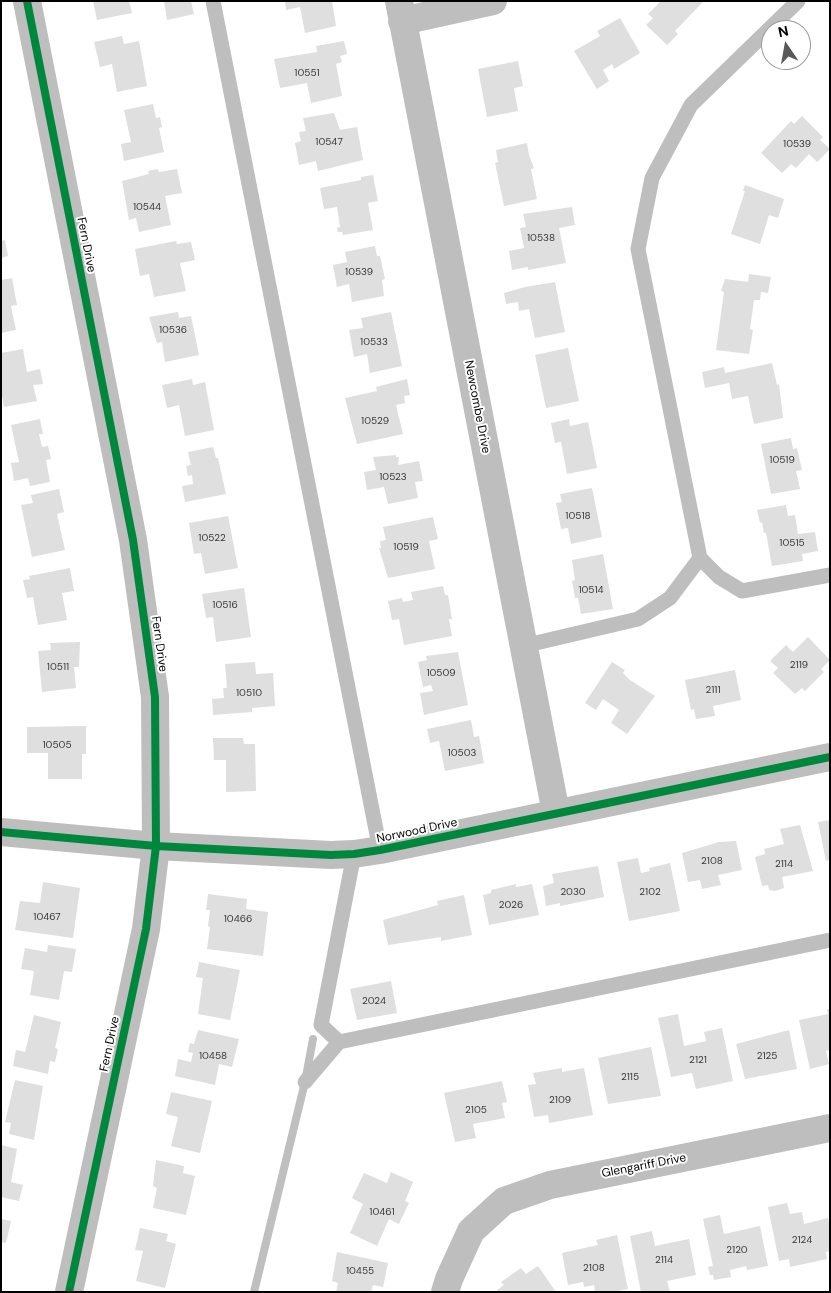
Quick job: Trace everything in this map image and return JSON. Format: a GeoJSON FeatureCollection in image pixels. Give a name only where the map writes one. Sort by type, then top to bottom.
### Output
{"type":"FeatureCollection","features":[{"type":"Feature","properties":{"kind":"street","name":"Fern Drive"},"geometry":{"type":"LineString","coordinates":[[27,1],[134,550],[155,697],[156,846],[146,929],[69,1292]]}},
{"type":"Feature","properties":{"kind":"street"},"geometry":{"type":"LineString","coordinates":[[400,11],[493,1]]}},
{"type":"Feature","properties":{"kind":"street","name":"Newcombe Drive"},"geometry":{"type":"LineString","coordinates":[[400,11],[556,813]]}},
{"type":"Feature","properties":{"kind":"street","name":"Norwood Drive"},"geometry":{"type":"LineString","coordinates":[[1,832],[156,846],[331,855],[354,854],[830,757]]}},
{"type":"Feature","properties":{"kind":"street","name":"Glengariff Drive"},"geometry":{"type":"LineString","coordinates":[[445,1292],[471,1230],[504,1201],[550,1185],[830,1128]]}},
{"type":"Feature","properties":{"kind":"lane"},"geometry":{"type":"LineString","coordinates":[[213,1],[380,850]]}},
{"type":"Feature","properties":{"kind":"lane"},"geometry":{"type":"LineString","coordinates":[[798,1],[691,105],[652,178],[638,249],[700,558],[718,577],[742,591],[830,575]]}},
{"type":"Feature","properties":{"kind":"lane"},"geometry":{"type":"LineString","coordinates":[[523,646],[638,619],[670,598],[700,558]]}},
{"type":"Feature","properties":{"kind":"lane"},"geometry":{"type":"LineString","coordinates":[[339,1042],[321,1025],[354,854]]}},
{"type":"Feature","properties":{"kind":"lane"},"geometry":{"type":"LineString","coordinates":[[305,1082],[339,1042],[830,940]]}},
{"type":"Feature","properties":{"kind":"building"},"geometry":{"type":"Polygon","coordinates":[[[93,1],[129,1],[132,13],[97,20],[93,1]]]}},
{"type":"Feature","properties":{"kind":"building"},"geometry":{"type":"Polygon","coordinates":[[[164,1],[191,1],[194,14],[167,20],[164,1]]]}},
{"type":"Feature","properties":{"kind":"building"},"geometry":{"type":"Polygon","coordinates":[[[285,1],[332,1],[336,26],[305,33],[300,7],[286,10],[285,1]]]}},
{"type":"Feature","properties":{"kind":"building"},"geometry":{"type":"Polygon","coordinates":[[[661,1],[703,2],[675,31],[678,34],[667,45],[646,25],[653,18],[648,14],[661,1]]]}},
{"type":"Feature","properties":{"kind":"building"},"geometry":{"type":"Polygon","coordinates":[[[620,18],[640,53],[614,69],[612,64],[603,70],[609,81],[597,89],[574,51],[600,36],[597,31],[620,18]]]}},
{"type":"Feature","properties":{"kind":"building"},"geometry":{"type":"Polygon","coordinates":[[[122,36],[124,44],[139,41],[147,86],[117,92],[112,64],[100,67],[94,42],[122,36]]]}},
{"type":"Feature","properties":{"kind":"building"},"geometry":{"type":"Polygon","coordinates":[[[344,41],[347,54],[340,56],[342,62],[336,64],[342,96],[311,103],[307,83],[280,88],[274,59],[317,52],[316,46],[344,41]]]}},
{"type":"Feature","properties":{"kind":"building"},"geometry":{"type":"Polygon","coordinates":[[[518,61],[523,86],[514,88],[518,111],[487,117],[478,69],[518,61]]]}},
{"type":"Feature","properties":{"kind":"building"},"geometry":{"type":"Polygon","coordinates":[[[153,104],[156,118],[160,117],[162,127],[159,128],[164,152],[124,161],[121,144],[131,142],[124,110],[153,104]]]}},
{"type":"Feature","properties":{"kind":"building"},"geometry":{"type":"Polygon","coordinates":[[[334,113],[340,130],[357,127],[363,160],[318,171],[316,161],[299,165],[295,143],[301,141],[299,132],[306,131],[303,118],[334,113]]]}},
{"type":"Feature","properties":{"kind":"building"},"geometry":{"type":"Polygon","coordinates":[[[802,116],[823,137],[820,140],[830,149],[817,162],[809,154],[796,168],[791,164],[782,173],[761,153],[791,121],[794,124],[802,116]]]}},
{"type":"Feature","properties":{"kind":"building"},"geometry":{"type":"Polygon","coordinates":[[[527,143],[534,168],[531,169],[537,199],[504,206],[495,163],[498,162],[496,150],[527,143]]]}},
{"type":"Feature","properties":{"kind":"building"},"geometry":{"type":"Polygon","coordinates":[[[158,169],[159,172],[177,169],[182,193],[165,196],[171,225],[139,232],[136,218],[129,220],[122,181],[149,174],[148,171],[158,169]]]}},
{"type":"Feature","properties":{"kind":"building"},"geometry":{"type":"Polygon","coordinates":[[[373,175],[378,201],[368,203],[373,230],[343,235],[342,232],[338,232],[337,228],[340,227],[337,207],[324,209],[320,188],[361,180],[361,177],[373,175]]]}},
{"type":"Feature","properties":{"kind":"building"},"geometry":{"type":"Polygon","coordinates":[[[745,185],[784,199],[778,218],[769,215],[760,244],[731,234],[745,191],[743,191],[745,185]]]}},
{"type":"Feature","properties":{"kind":"building"},"geometry":{"type":"Polygon","coordinates":[[[572,207],[575,225],[559,228],[566,263],[528,270],[528,267],[512,270],[509,251],[524,248],[520,228],[526,227],[523,214],[572,207]]]}},
{"type":"Feature","properties":{"kind":"building"},"geometry":{"type":"Polygon","coordinates":[[[5,240],[8,256],[1,258],[1,241],[5,240]]]}},
{"type":"Feature","properties":{"kind":"building"},"geometry":{"type":"Polygon","coordinates":[[[176,241],[177,244],[191,242],[195,260],[180,263],[186,291],[154,297],[149,274],[140,276],[135,249],[176,241]]]}},
{"type":"Feature","properties":{"kind":"building"},"geometry":{"type":"Polygon","coordinates":[[[375,246],[377,256],[380,256],[385,279],[382,280],[384,296],[352,302],[349,284],[337,287],[333,265],[347,262],[345,252],[375,246]]]}},
{"type":"Feature","properties":{"kind":"building"},"geometry":{"type":"Polygon","coordinates":[[[749,274],[771,277],[768,293],[761,292],[760,300],[754,300],[750,329],[753,330],[749,354],[716,350],[724,292],[721,291],[725,279],[748,282],[749,274]]]}},
{"type":"Feature","properties":{"kind":"building"},"geometry":{"type":"Polygon","coordinates":[[[12,278],[17,305],[11,306],[16,330],[1,333],[1,280],[12,278]]]}},
{"type":"Feature","properties":{"kind":"building"},"geometry":{"type":"Polygon","coordinates":[[[555,282],[565,332],[535,338],[529,309],[519,311],[518,302],[506,304],[504,293],[555,282]]]}},
{"type":"Feature","properties":{"kind":"building"},"geometry":{"type":"Polygon","coordinates":[[[178,312],[179,318],[191,316],[199,355],[165,362],[162,342],[157,343],[149,317],[178,312]]]}},
{"type":"Feature","properties":{"kind":"building"},"geometry":{"type":"Polygon","coordinates":[[[391,312],[402,366],[370,373],[367,354],[354,357],[349,330],[363,328],[361,318],[391,312]]]}},
{"type":"Feature","properties":{"kind":"building"},"geometry":{"type":"Polygon","coordinates":[[[568,348],[579,401],[546,408],[535,355],[568,348]]]}},
{"type":"Feature","properties":{"kind":"building"},"geometry":{"type":"Polygon","coordinates":[[[23,349],[27,372],[40,369],[43,384],[33,385],[37,401],[4,407],[1,390],[1,353],[23,349]]]}},
{"type":"Feature","properties":{"kind":"building"},"geometry":{"type":"Polygon","coordinates":[[[772,363],[777,385],[779,384],[783,418],[754,424],[748,396],[732,399],[729,383],[705,388],[702,372],[724,367],[725,373],[772,363]]]}},
{"type":"Feature","properties":{"kind":"building"},"geometry":{"type":"Polygon","coordinates":[[[192,379],[193,385],[205,382],[214,430],[185,436],[179,405],[167,408],[162,385],[192,379]]]}},
{"type":"Feature","properties":{"kind":"building"},"geometry":{"type":"Polygon","coordinates":[[[407,379],[410,395],[404,396],[405,403],[396,405],[403,434],[357,444],[345,398],[377,391],[376,387],[407,379]]]}},
{"type":"Feature","properties":{"kind":"building"},"geometry":{"type":"Polygon","coordinates":[[[40,419],[43,434],[39,434],[42,447],[48,446],[51,459],[46,460],[50,482],[30,486],[28,478],[14,481],[11,463],[19,462],[11,425],[40,419]]]}},
{"type":"Feature","properties":{"kind":"building"},"geometry":{"type":"Polygon","coordinates":[[[569,419],[570,426],[588,422],[597,468],[567,474],[561,442],[555,443],[551,423],[569,419]]]}},
{"type":"Feature","properties":{"kind":"building"},"geometry":{"type":"Polygon","coordinates":[[[791,438],[793,449],[797,448],[802,470],[796,471],[800,489],[771,494],[761,444],[791,438]]]}},
{"type":"Feature","properties":{"kind":"building"},"geometry":{"type":"Polygon","coordinates":[[[213,447],[216,458],[218,458],[226,494],[185,502],[182,486],[193,484],[192,475],[188,476],[186,466],[191,465],[188,452],[213,447]]]}},
{"type":"Feature","properties":{"kind":"building"},"geometry":{"type":"Polygon","coordinates":[[[396,455],[396,457],[399,457],[398,465],[419,461],[423,481],[415,482],[418,498],[388,504],[384,487],[367,490],[364,472],[376,470],[373,457],[396,455]]]}},
{"type":"Feature","properties":{"kind":"building"},"geometry":{"type":"Polygon","coordinates":[[[592,488],[602,537],[571,544],[568,528],[561,529],[556,503],[562,502],[560,494],[592,488]]]}},
{"type":"Feature","properties":{"kind":"building"},"geometry":{"type":"Polygon","coordinates":[[[59,489],[64,512],[57,514],[65,550],[32,557],[21,505],[33,503],[31,495],[59,489]]]}},
{"type":"Feature","properties":{"kind":"building"},"geometry":{"type":"Polygon","coordinates":[[[786,505],[788,516],[795,515],[798,534],[815,532],[818,551],[802,554],[803,561],[772,566],[766,533],[764,533],[762,522],[760,523],[757,510],[786,505]]]}},
{"type":"Feature","properties":{"kind":"building"},"geometry":{"type":"Polygon","coordinates":[[[228,516],[238,568],[205,574],[201,553],[194,554],[189,523],[228,516]]]}},
{"type":"Feature","properties":{"kind":"building"},"geometry":{"type":"Polygon","coordinates":[[[433,517],[438,539],[429,541],[435,569],[388,578],[379,548],[381,548],[380,541],[386,540],[383,527],[433,517]]]}},
{"type":"Feature","properties":{"kind":"building"},"geometry":{"type":"Polygon","coordinates":[[[603,554],[613,609],[581,614],[578,598],[575,598],[572,581],[575,580],[572,560],[603,554]]]}},
{"type":"Feature","properties":{"kind":"building"},"geometry":{"type":"Polygon","coordinates":[[[70,568],[74,591],[62,593],[67,620],[38,625],[33,597],[27,598],[23,580],[30,579],[29,576],[70,568]]]}},
{"type":"Feature","properties":{"kind":"building"},"geometry":{"type":"Polygon","coordinates":[[[443,586],[445,595],[448,595],[452,619],[449,619],[452,636],[404,645],[399,619],[392,620],[388,601],[402,598],[403,602],[413,600],[411,592],[443,586]]]}},
{"type":"Feature","properties":{"kind":"building"},"geometry":{"type":"Polygon","coordinates":[[[244,588],[251,637],[216,642],[213,617],[206,618],[202,594],[244,588]]]}},
{"type":"Feature","properties":{"kind":"building"},"geometry":{"type":"Polygon","coordinates":[[[808,637],[830,660],[821,669],[824,672],[805,691],[802,688],[795,694],[773,673],[778,668],[770,661],[786,645],[793,652],[808,637]]]}},
{"type":"Feature","properties":{"kind":"building"},"geometry":{"type":"Polygon","coordinates":[[[80,642],[79,667],[74,667],[76,688],[42,692],[38,651],[51,650],[50,643],[80,642]]]}},
{"type":"Feature","properties":{"kind":"building"},"geometry":{"type":"Polygon","coordinates":[[[458,652],[468,705],[424,715],[420,693],[433,691],[431,685],[423,687],[418,662],[427,660],[426,656],[458,652]]]}},
{"type":"Feature","properties":{"kind":"building"},"geometry":{"type":"Polygon","coordinates":[[[255,662],[256,674],[273,673],[275,706],[252,708],[252,712],[213,715],[212,699],[224,698],[223,688],[227,688],[225,664],[255,662]]]}},
{"type":"Feature","properties":{"kind":"building"},"geometry":{"type":"Polygon","coordinates":[[[612,662],[625,670],[623,673],[630,680],[655,696],[627,734],[611,723],[619,710],[603,699],[596,710],[585,703],[612,662]]]}},
{"type":"Feature","properties":{"kind":"building"},"geometry":{"type":"Polygon","coordinates":[[[735,670],[741,700],[713,706],[715,716],[696,719],[694,709],[691,710],[685,680],[735,670]]]}},
{"type":"Feature","properties":{"kind":"building"},"geometry":{"type":"Polygon","coordinates":[[[471,720],[474,737],[479,736],[484,763],[445,771],[439,741],[430,743],[427,729],[471,720]]]}},
{"type":"Feature","properties":{"kind":"building"},"geometry":{"type":"Polygon","coordinates":[[[86,726],[86,754],[82,754],[82,779],[48,779],[48,753],[27,753],[27,727],[86,726]]]}},
{"type":"Feature","properties":{"kind":"building"},"geometry":{"type":"Polygon","coordinates":[[[213,738],[243,738],[244,744],[255,744],[256,791],[226,792],[226,760],[214,760],[213,738]]]}},
{"type":"Feature","properties":{"kind":"building"},"geometry":{"type":"Polygon","coordinates":[[[830,820],[830,860],[826,861],[818,822],[830,820]]]}},
{"type":"Feature","properties":{"kind":"building"},"geometry":{"type":"Polygon","coordinates":[[[800,825],[813,871],[782,877],[784,888],[775,891],[769,890],[768,885],[762,886],[755,857],[765,854],[764,849],[784,844],[780,829],[800,825]]]}},
{"type":"Feature","properties":{"kind":"building"},"geometry":{"type":"Polygon","coordinates":[[[736,841],[742,870],[718,875],[721,885],[702,889],[700,880],[688,882],[682,853],[719,842],[736,841]]]}},
{"type":"Feature","properties":{"kind":"building"},"geometry":{"type":"Polygon","coordinates":[[[638,858],[641,873],[650,871],[649,868],[670,863],[680,911],[629,921],[617,862],[638,858]]]}},
{"type":"Feature","properties":{"kind":"building"},"geometry":{"type":"Polygon","coordinates":[[[598,866],[604,897],[560,906],[560,903],[546,906],[543,886],[554,883],[552,874],[598,866]]]}},
{"type":"Feature","properties":{"kind":"building"},"geometry":{"type":"Polygon","coordinates":[[[43,882],[80,888],[73,938],[15,930],[20,901],[40,903],[43,882]]]}},
{"type":"Feature","properties":{"kind":"building"},"geometry":{"type":"Polygon","coordinates":[[[516,884],[516,887],[532,884],[539,915],[489,925],[483,895],[491,893],[491,890],[516,884]]]}},
{"type":"Feature","properties":{"kind":"building"},"geometry":{"type":"Polygon","coordinates":[[[208,894],[247,899],[246,909],[268,912],[263,956],[207,949],[210,927],[208,926],[210,910],[206,910],[208,894]]]}},
{"type":"Feature","properties":{"kind":"building"},"geometry":{"type":"Polygon","coordinates":[[[464,895],[472,935],[441,941],[441,937],[388,945],[383,920],[438,905],[437,901],[464,895]]]}},
{"type":"Feature","properties":{"kind":"building"},"geometry":{"type":"Polygon","coordinates":[[[48,945],[76,949],[72,972],[64,971],[59,1000],[30,995],[34,971],[21,969],[25,948],[47,952],[48,945]]]}},
{"type":"Feature","properties":{"kind":"building"},"geometry":{"type":"Polygon","coordinates":[[[199,962],[240,970],[230,1020],[198,1014],[203,978],[196,977],[199,962]]]}},
{"type":"Feature","properties":{"kind":"building"},"geometry":{"type":"Polygon","coordinates":[[[391,981],[397,1013],[357,1020],[350,989],[391,981]]]}},
{"type":"Feature","properties":{"kind":"building"},"geometry":{"type":"Polygon","coordinates":[[[827,1009],[830,1009],[830,1050],[826,1051],[829,1064],[810,1069],[799,1020],[828,1014],[827,1009]]]}},
{"type":"Feature","properties":{"kind":"building"},"geometry":{"type":"Polygon","coordinates":[[[678,1014],[684,1046],[706,1041],[704,1032],[722,1028],[733,1081],[696,1089],[692,1073],[671,1077],[658,1018],[678,1014]]]}},
{"type":"Feature","properties":{"kind":"building"},"geometry":{"type":"Polygon","coordinates":[[[34,1015],[61,1022],[55,1048],[58,1049],[55,1062],[50,1061],[48,1074],[13,1066],[16,1050],[25,1052],[34,1015]]]}},
{"type":"Feature","properties":{"kind":"building"},"geometry":{"type":"Polygon","coordinates":[[[198,1030],[239,1039],[232,1067],[219,1064],[215,1085],[175,1076],[178,1059],[191,1062],[193,1053],[188,1052],[190,1043],[194,1044],[198,1030]]]}},
{"type":"Feature","properties":{"kind":"building"},"geometry":{"type":"Polygon","coordinates":[[[789,1030],[797,1069],[745,1079],[736,1044],[789,1030]]]}},
{"type":"Feature","properties":{"kind":"building"},"geometry":{"type":"Polygon","coordinates":[[[651,1047],[661,1096],[608,1104],[598,1058],[651,1047]]]}},
{"type":"Feature","properties":{"kind":"building"},"geometry":{"type":"Polygon","coordinates":[[[562,1068],[562,1072],[584,1068],[593,1115],[549,1123],[548,1115],[534,1117],[528,1085],[536,1084],[533,1073],[562,1068]]]}},
{"type":"Feature","properties":{"kind":"building"},"geometry":{"type":"Polygon","coordinates":[[[15,1080],[43,1086],[34,1140],[9,1134],[11,1123],[5,1122],[15,1080]]]}},
{"type":"Feature","properties":{"kind":"building"},"geometry":{"type":"Polygon","coordinates":[[[502,1081],[507,1102],[502,1103],[505,1118],[473,1124],[476,1138],[455,1142],[444,1093],[502,1081]]]}},
{"type":"Feature","properties":{"kind":"building"},"geometry":{"type":"Polygon","coordinates":[[[171,1092],[212,1101],[200,1153],[171,1146],[178,1117],[166,1114],[171,1092]]]}},
{"type":"Feature","properties":{"kind":"building"},"geometry":{"type":"Polygon","coordinates":[[[1,1145],[17,1149],[11,1182],[23,1185],[19,1201],[1,1197],[1,1145]]]}},
{"type":"Feature","properties":{"kind":"building"},"geometry":{"type":"Polygon","coordinates":[[[156,1160],[184,1166],[183,1173],[195,1176],[186,1215],[153,1208],[157,1188],[153,1186],[156,1160]]]}},
{"type":"Feature","properties":{"kind":"building"},"geometry":{"type":"Polygon","coordinates":[[[391,1172],[413,1182],[405,1201],[409,1203],[399,1224],[389,1219],[377,1246],[350,1233],[363,1204],[352,1198],[364,1173],[387,1183],[391,1172]]]}},
{"type":"Feature","properties":{"kind":"building"},"geometry":{"type":"Polygon","coordinates":[[[787,1203],[790,1214],[802,1212],[804,1224],[828,1218],[830,1251],[826,1252],[827,1259],[790,1267],[789,1259],[779,1261],[768,1207],[787,1203]]]}},
{"type":"Feature","properties":{"kind":"building"},"geometry":{"type":"Polygon","coordinates":[[[720,1215],[724,1234],[760,1226],[768,1266],[747,1270],[746,1266],[730,1270],[731,1277],[714,1280],[713,1275],[710,1275],[708,1267],[713,1266],[703,1219],[720,1215]]]}},
{"type":"Feature","properties":{"kind":"building"},"geometry":{"type":"Polygon","coordinates":[[[1,1219],[11,1221],[6,1243],[1,1242],[1,1219]]]}},
{"type":"Feature","properties":{"kind":"building"},"geometry":{"type":"Polygon","coordinates":[[[140,1228],[168,1234],[166,1241],[176,1244],[165,1288],[136,1281],[143,1251],[135,1250],[140,1228]]]}},
{"type":"Feature","properties":{"kind":"building"},"geometry":{"type":"Polygon","coordinates":[[[652,1231],[655,1246],[689,1239],[696,1275],[667,1281],[670,1292],[641,1292],[630,1236],[652,1231]]]}},
{"type":"Feature","properties":{"kind":"building"},"geometry":{"type":"Polygon","coordinates":[[[617,1235],[628,1289],[613,1292],[595,1292],[594,1285],[584,1287],[583,1282],[568,1285],[562,1253],[598,1245],[596,1240],[617,1235]]]}},
{"type":"Feature","properties":{"kind":"building"},"geometry":{"type":"Polygon","coordinates":[[[337,1252],[388,1263],[383,1287],[373,1285],[371,1292],[336,1292],[338,1283],[332,1281],[337,1252]]]}},
{"type":"Feature","properties":{"kind":"building"},"geometry":{"type":"Polygon","coordinates":[[[538,1266],[556,1292],[498,1292],[497,1290],[504,1285],[501,1282],[521,1268],[526,1274],[538,1266]]]}},
{"type":"Feature","properties":{"kind":"waterway"},"geometry":{"type":"LineString","coordinates":[[254,1292],[305,1082],[313,1039]]}},
{"type":"Feature","properties":{"kind":"cycle path"},"geometry":{"type":"LineString","coordinates":[[27,1],[133,540],[155,697],[156,846],[146,929],[69,1292]]}},
{"type":"Feature","properties":{"kind":"cycle path"},"geometry":{"type":"LineString","coordinates":[[1,832],[156,846],[331,855],[354,854],[830,757]]}}]}
